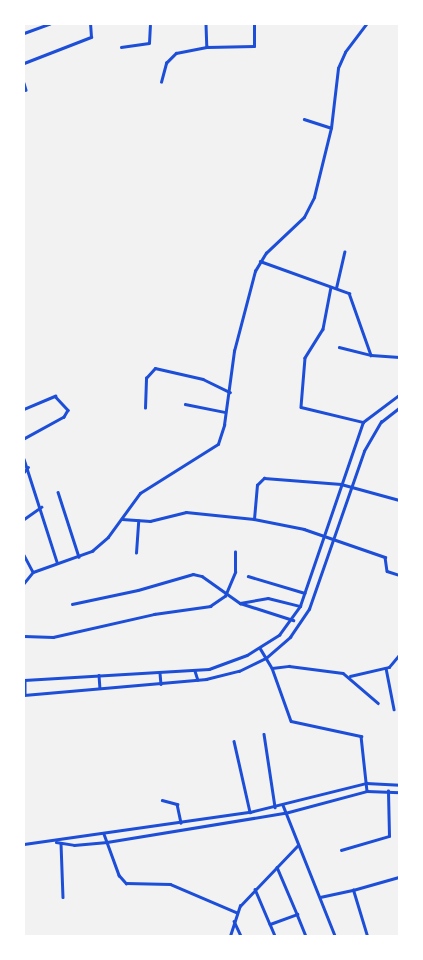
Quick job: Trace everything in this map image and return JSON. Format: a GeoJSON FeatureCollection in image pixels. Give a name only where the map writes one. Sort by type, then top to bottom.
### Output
{"type":"FeatureCollection","features":[{"type":"Feature","properties":{"kind":"street"},"geometry":{"type":"LineString","coordinates":[[24,32],[49,24]]}},
{"type":"Feature","properties":{"kind":"street"},"geometry":{"type":"LineString","coordinates":[[24,63],[91,37],[90,24]]}},
{"type":"Feature","properties":{"kind":"street"},"geometry":{"type":"LineString","coordinates":[[121,47],[149,43],[150,25],[199,24]]}},
{"type":"Feature","properties":{"kind":"street"},"geometry":{"type":"LineString","coordinates":[[206,24],[207,47]]}},
{"type":"Feature","properties":{"kind":"street"},"geometry":{"type":"LineString","coordinates":[[160,82],[171,56],[207,47],[253,46],[254,24]]}},
{"type":"Feature","properties":{"kind":"street"},"geometry":{"type":"LineString","coordinates":[[24,583],[33,572],[57,562],[79,557],[98,546],[122,519],[140,493],[218,444],[230,392],[234,351],[260,261],[309,209],[320,180],[332,128],[338,68],[345,52],[366,24]]}},
{"type":"Feature","properties":{"kind":"street"},"geometry":{"type":"LineString","coordinates":[[24,83],[26,90]]}},
{"type":"Feature","properties":{"kind":"street"},"geometry":{"type":"LineString","coordinates":[[304,119],[332,128]]}},
{"type":"Feature","properties":{"kind":"street"},"geometry":{"type":"LineString","coordinates":[[336,288],[344,252]]}},
{"type":"Feature","properties":{"kind":"street"},"geometry":{"type":"LineString","coordinates":[[260,261],[336,288],[352,298],[371,355]]}},
{"type":"Feature","properties":{"kind":"street"},"geometry":{"type":"LineString","coordinates":[[331,287],[323,329],[306,358],[301,407],[363,422]]}},
{"type":"Feature","properties":{"kind":"street"},"geometry":{"type":"LineString","coordinates":[[339,347],[371,355],[399,357]]}},
{"type":"Feature","properties":{"kind":"street"},"geometry":{"type":"LineString","coordinates":[[145,408],[146,378],[155,368],[203,379],[230,392]]}},
{"type":"Feature","properties":{"kind":"street"},"geometry":{"type":"LineString","coordinates":[[399,395],[363,422],[300,606],[293,620],[261,649],[224,665],[196,671],[25,681],[25,693],[161,684],[198,680],[222,676],[265,657],[290,637],[310,609],[349,486],[376,428],[399,408]]}},
{"type":"Feature","properties":{"kind":"street"},"geometry":{"type":"LineString","coordinates":[[24,409],[55,396],[68,410],[64,417],[24,439]]}},
{"type":"Feature","properties":{"kind":"street"},"geometry":{"type":"LineString","coordinates":[[185,404],[225,412]]}},
{"type":"Feature","properties":{"kind":"street"},"geometry":{"type":"LineString","coordinates":[[24,459],[41,507],[50,548],[57,562]]}},
{"type":"Feature","properties":{"kind":"street"},"geometry":{"type":"LineString","coordinates":[[24,472],[28,467]]}},
{"type":"Feature","properties":{"kind":"street"},"geometry":{"type":"LineString","coordinates":[[254,519],[257,485],[263,478],[342,484],[399,500]]}},
{"type":"Feature","properties":{"kind":"street"},"geometry":{"type":"LineString","coordinates":[[58,492],[79,557]]}},
{"type":"Feature","properties":{"kind":"street"},"geometry":{"type":"LineString","coordinates":[[24,519],[41,507]]}},
{"type":"Feature","properties":{"kind":"street"},"geometry":{"type":"LineString","coordinates":[[122,519],[138,521],[186,512],[254,519],[324,536],[384,557],[387,571],[399,575]]}},
{"type":"Feature","properties":{"kind":"street"},"geometry":{"type":"LineString","coordinates":[[136,553],[138,521]]}},
{"type":"Feature","properties":{"kind":"street"},"geometry":{"type":"LineString","coordinates":[[24,636],[53,637],[154,614],[199,610],[225,596],[235,572],[236,552]]}},
{"type":"Feature","properties":{"kind":"street"},"geometry":{"type":"LineString","coordinates":[[24,555],[33,572]]}},
{"type":"Feature","properties":{"kind":"street"},"geometry":{"type":"LineString","coordinates":[[72,604],[138,590],[193,574],[202,576],[225,596],[240,603],[293,620]]}},
{"type":"Feature","properties":{"kind":"street"},"geometry":{"type":"LineString","coordinates":[[248,576],[305,593]]}},
{"type":"Feature","properties":{"kind":"street"},"geometry":{"type":"LineString","coordinates":[[240,603],[268,598],[300,606]]}},
{"type":"Feature","properties":{"kind":"street"},"geometry":{"type":"LineString","coordinates":[[261,649],[272,668],[291,721],[361,736],[367,791]]}},
{"type":"Feature","properties":{"kind":"street"},"geometry":{"type":"LineString","coordinates":[[272,668],[317,669],[350,676],[386,668],[399,655]]}},
{"type":"Feature","properties":{"kind":"street"},"geometry":{"type":"LineString","coordinates":[[386,668],[394,708]]}},
{"type":"Feature","properties":{"kind":"street"},"geometry":{"type":"LineString","coordinates":[[196,671],[198,680]]}},
{"type":"Feature","properties":{"kind":"street"},"geometry":{"type":"LineString","coordinates":[[160,674],[161,684]]}},
{"type":"Feature","properties":{"kind":"street"},"geometry":{"type":"LineString","coordinates":[[350,676],[378,703]]}},
{"type":"Feature","properties":{"kind":"street"},"geometry":{"type":"LineString","coordinates":[[99,677],[100,687]]}},
{"type":"Feature","properties":{"kind":"street"},"geometry":{"type":"LineString","coordinates":[[264,734],[275,807]]}},
{"type":"Feature","properties":{"kind":"street"},"geometry":{"type":"LineString","coordinates":[[234,741],[250,812]]}},
{"type":"Feature","properties":{"kind":"street"},"geometry":{"type":"LineString","coordinates":[[61,842],[250,812],[283,805],[366,783],[399,785]]}},
{"type":"Feature","properties":{"kind":"street"},"geometry":{"type":"LineString","coordinates":[[24,844],[56,842],[107,842],[285,813],[367,791],[399,792]]}},
{"type":"Feature","properties":{"kind":"street"},"geometry":{"type":"LineString","coordinates":[[341,850],[389,836],[388,791]]}},
{"type":"Feature","properties":{"kind":"street"},"geometry":{"type":"LineString","coordinates":[[162,800],[177,804],[181,823]]}},
{"type":"Feature","properties":{"kind":"street"},"geometry":{"type":"LineString","coordinates":[[283,805],[335,936]]}},
{"type":"Feature","properties":{"kind":"street"},"geometry":{"type":"LineString","coordinates":[[152,828],[152,835]]}},
{"type":"Feature","properties":{"kind":"street"},"geometry":{"type":"LineString","coordinates":[[104,834],[119,876],[126,883],[170,884],[236,912]]}},
{"type":"Feature","properties":{"kind":"street"},"geometry":{"type":"LineString","coordinates":[[61,842],[63,897]]}},
{"type":"Feature","properties":{"kind":"street"},"geometry":{"type":"LineString","coordinates":[[230,936],[236,912],[255,889],[298,845]]}},
{"type":"Feature","properties":{"kind":"street"},"geometry":{"type":"LineString","coordinates":[[278,867],[306,936]]}},
{"type":"Feature","properties":{"kind":"street"},"geometry":{"type":"LineString","coordinates":[[320,897],[353,890],[399,877]]}},
{"type":"Feature","properties":{"kind":"street"},"geometry":{"type":"LineString","coordinates":[[255,889],[275,936]]}},
{"type":"Feature","properties":{"kind":"street"},"geometry":{"type":"LineString","coordinates":[[353,890],[368,936]]}},
{"type":"Feature","properties":{"kind":"street"},"geometry":{"type":"LineString","coordinates":[[270,924],[297,914]]}},
{"type":"Feature","properties":{"kind":"street"},"geometry":{"type":"LineString","coordinates":[[234,920],[241,936]]}}]}
